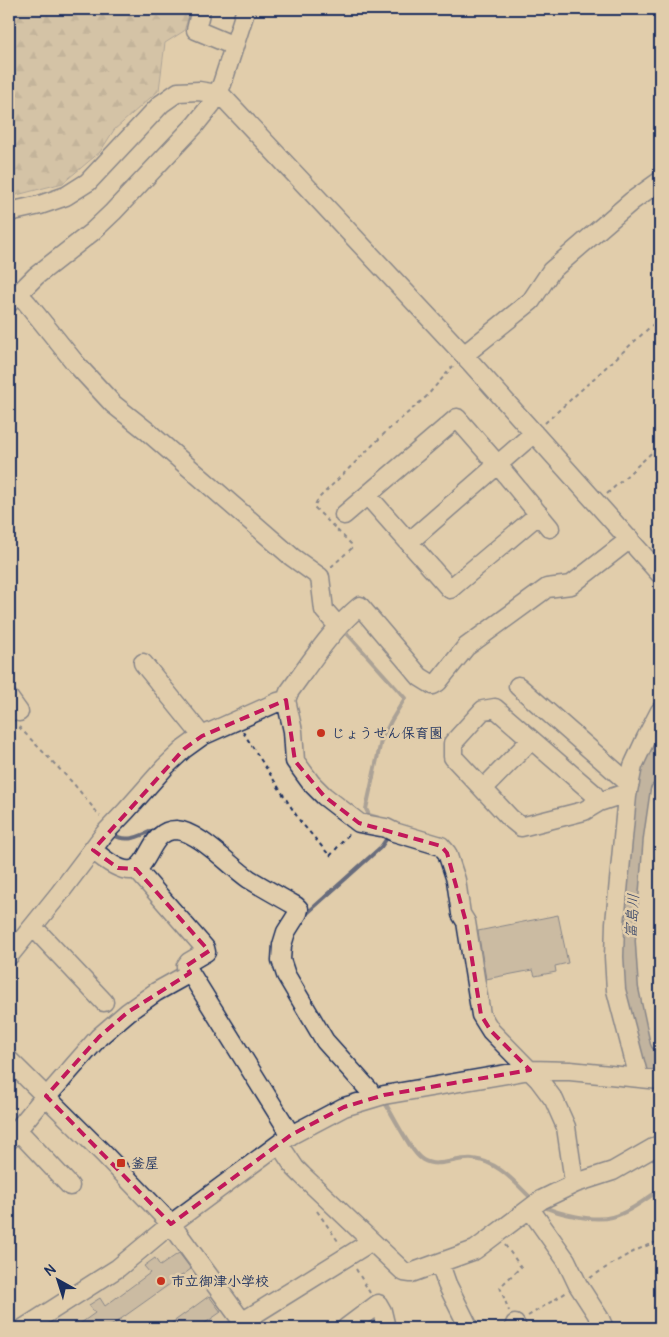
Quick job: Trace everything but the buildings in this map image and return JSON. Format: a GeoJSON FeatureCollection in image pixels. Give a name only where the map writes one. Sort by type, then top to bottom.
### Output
{"type":"FeatureCollection","features":[{"type":"Feature","properties":{"kind":"street"},"geometry":{"type":"LineString","coordinates":[[201,9],[196,30],[227,43],[235,44]]}},
{"type":"Feature","properties":{"kind":"street"},"geometry":{"type":"LineString","coordinates":[[13,298],[36,276],[92,232],[195,126],[217,94],[246,9]]}},
{"type":"Feature","properties":{"kind":"street"},"geometry":{"type":"LineString","coordinates":[[9,212],[40,206],[66,196],[88,182],[161,104],[178,92],[199,91],[223,97],[464,355],[660,574]]}},
{"type":"Feature","properties":{"kind":"street"},"geometry":{"type":"LineString","coordinates":[[464,355],[531,301],[551,271],[632,201],[660,181]]}},
{"type":"Feature","properties":{"kind":"street"},"geometry":{"type":"LineString","coordinates":[[13,298],[28,302],[76,364],[113,404],[147,431],[257,528],[320,577],[324,610],[338,626]]}},
{"type":"Feature","properties":{"kind":"street"},"geometry":{"type":"LineString","coordinates":[[344,515],[457,418],[550,528]]}},
{"type":"Feature","properties":{"kind":"street"},"geometry":{"type":"LineString","coordinates":[[409,542],[534,433]]}},
{"type":"Feature","properties":{"kind":"street"},"geometry":{"type":"LineString","coordinates":[[367,495],[450,589],[539,514]]}},
{"type":"Feature","properties":{"kind":"street"},"geometry":{"type":"LineString","coordinates":[[576,1183],[572,1175],[566,1128],[554,1100],[530,1070],[491,1031],[481,1015],[466,922],[462,914],[456,880],[447,852],[441,846],[381,826],[359,823],[324,796],[311,783],[295,760],[293,731],[286,700],[289,692],[338,626],[360,606],[420,677],[433,685],[438,682],[466,647],[547,588],[571,585],[630,539]]}},
{"type":"Feature","properties":{"kind":"street"},"geometry":{"type":"LineString","coordinates":[[143,662],[202,736]]}},
{"type":"Feature","properties":{"kind":"street"},"geometry":{"type":"LineString","coordinates":[[518,686],[625,780],[629,789]]}},
{"type":"Feature","properties":{"kind":"street"},"geometry":{"type":"LineString","coordinates":[[9,956],[110,827],[165,766],[202,736],[286,700]]}},
{"type":"Feature","properties":{"kind":"street"},"geometry":{"type":"LineString","coordinates":[[599,802],[593,793],[496,708],[483,710],[453,743],[453,757],[510,818],[521,827],[584,811],[599,802],[623,794],[629,789]]}},
{"type":"Feature","properties":{"kind":"street"},"geometry":{"type":"LineString","coordinates":[[24,1328],[118,1268],[171,1224],[285,1140],[344,1107],[384,1094],[530,1070],[570,1071],[649,1079],[616,990],[614,957],[615,923],[633,766],[660,711]]}},
{"type":"Feature","properties":{"kind":"street"},"geometry":{"type":"LineString","coordinates":[[483,789],[531,740]]}},
{"type":"Feature","properties":{"kind":"street"},"geometry":{"type":"LineString","coordinates":[[660,791],[645,941],[648,986],[660,1042]]}},
{"type":"Feature","properties":{"kind":"street"},"geometry":{"type":"LineString","coordinates":[[92,850],[118,868],[136,869],[146,860],[158,838],[164,833],[176,830],[191,834],[248,878],[299,909],[286,932],[282,945],[281,960],[286,975],[325,1041],[369,1090],[371,1098]]}},
{"type":"Feature","properties":{"kind":"street"},"geometry":{"type":"LineString","coordinates":[[136,869],[206,948],[206,952],[188,962],[186,966],[285,1140],[295,1168],[404,1272],[411,1273],[475,1250],[541,1200],[576,1183],[613,1171],[660,1144]]}},
{"type":"Feature","properties":{"kind":"street"},"geometry":{"type":"LineString","coordinates":[[32,928],[38,932],[104,1002]]}},
{"type":"Feature","properties":{"kind":"street"},"geometry":{"type":"LineString","coordinates":[[12,1136],[100,1036],[128,1012],[156,992],[190,973]]}},
{"type":"Feature","properties":{"kind":"street"},"geometry":{"type":"LineString","coordinates":[[9,1060],[103,1152],[171,1224],[244,1325],[370,1240]]}},
{"type":"Feature","properties":{"kind":"street"},"geometry":{"type":"LineString","coordinates":[[12,1136],[24,1137],[70,1186]]}},
{"type":"Feature","properties":{"kind":"street"},"geometry":{"type":"LineString","coordinates":[[530,1209],[566,1260],[578,1285],[600,1318],[604,1328]]}},
{"type":"Feature","properties":{"kind":"street"},"geometry":{"type":"LineString","coordinates":[[440,1264],[447,1284],[469,1328]]}},
{"type":"Feature","properties":{"kind":"street"},"geometry":{"type":"LineString","coordinates":[[346,1328],[378,1304],[382,1311],[386,1328]]}},
{"type":"Feature","properties":{"kind":"path"},"geometry":{"type":"LineString","coordinates":[[534,433],[660,318]]}},
{"type":"Feature","properties":{"kind":"path"},"geometry":{"type":"LineString","coordinates":[[320,577],[352,548],[314,506],[318,499],[388,430],[426,397],[464,355]]}},
{"type":"Feature","properties":{"kind":"path"},"geometry":{"type":"LineString","coordinates":[[597,504],[660,445]]}},
{"type":"Feature","properties":{"kind":"path"},"geometry":{"type":"LineString","coordinates":[[14,705],[17,725],[73,783],[110,827]]}},
{"type":"Feature","properties":{"kind":"path"},"geometry":{"type":"LineString","coordinates":[[236,722],[300,821],[330,856],[359,823]]}},
{"type":"Feature","properties":{"kind":"path"},"geometry":{"type":"LineString","coordinates":[[318,1211],[378,1304]]}},
{"type":"Feature","properties":{"kind":"path"},"geometry":{"type":"LineString","coordinates":[[497,1234],[521,1267],[500,1287],[516,1326],[626,1255],[660,1241]]}},
{"type":"Feature","properties":{"kind":"highlighted area"},"geometry":{"type":"Polygon","coordinates":[[[286,700],[295,761],[324,796],[359,823],[441,846],[447,853],[466,922],[481,1015],[491,1031],[530,1070],[384,1095],[344,1107],[291,1135],[171,1224],[46,1096],[99,1037],[128,1012],[190,973],[186,966],[209,951],[136,869],[118,868],[93,850],[184,749],[202,736],[286,700]]]}},
{"type":"Feature","properties":{"kind":"shaded area","name":"市立御津小学校"},"geometry":{"type":"Polygon","coordinates":[[[174,1239],[239,1328],[45,1328],[127,1275],[174,1239]]]}},
{"type":"Feature","properties":{"kind":"green space"},"geometry":{"type":"Polygon","coordinates":[[[9,9],[191,9],[184,31],[165,43],[159,90],[114,130],[100,152],[63,183],[9,197],[9,9]]]}},
{"type":"Feature","properties":{"kind":"waterway"},"geometry":{"type":"LineString","coordinates":[[343,629],[405,698],[381,741],[366,809],[369,815],[379,818]]}},
{"type":"Feature","properties":{"kind":"waterway","name":"富島川"},"geometry":{"type":"LineString","coordinates":[[660,751],[653,766],[643,807],[629,935],[632,978],[647,1051],[660,1080]]}},
{"type":"Feature","properties":{"kind":"waterway"},"geometry":{"type":"LineString","coordinates":[[114,835],[125,839],[142,835],[158,828]]}},
{"type":"Feature","properties":{"kind":"waterway"},"geometry":{"type":"LineString","coordinates":[[304,916],[381,847],[389,835]]}},
{"type":"Feature","properties":{"kind":"waterway"},"geometry":{"type":"LineString","coordinates":[[383,1100],[407,1141],[423,1160],[435,1163],[467,1159],[482,1161],[506,1174],[532,1199]]}},
{"type":"Feature","properties":{"kind":"waterway"},"geometry":{"type":"LineString","coordinates":[[542,1206],[557,1212],[595,1219],[612,1217],[625,1212],[660,1190]]}},
{"type":"Feature","properties":{"kind":"place","name":"じょうせん保育園"},"geometry":{"type":"Point","coordinates":[321,733]}},
{"type":"Feature","properties":{"kind":"place","name":"釜屋"},"geometry":{"type":"Point","coordinates":[121,1163]}},
{"type":"Feature","properties":{"kind":"place","name":"市立御津小学校"},"geometry":{"type":"Point","coordinates":[161,1281]}}]}
